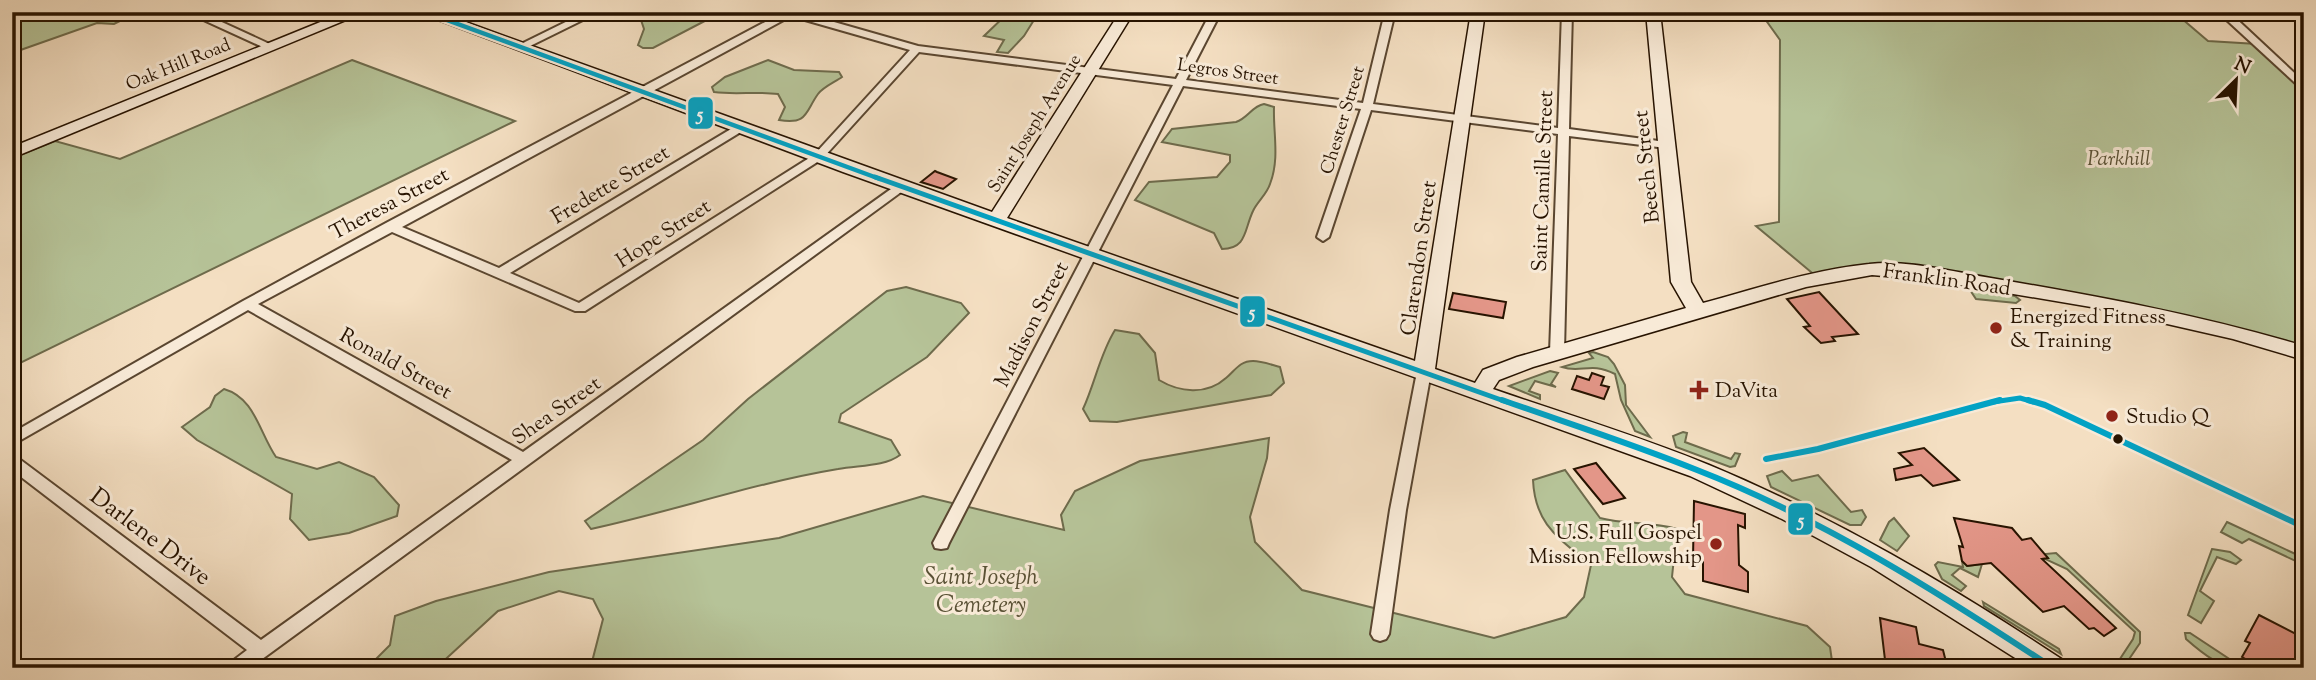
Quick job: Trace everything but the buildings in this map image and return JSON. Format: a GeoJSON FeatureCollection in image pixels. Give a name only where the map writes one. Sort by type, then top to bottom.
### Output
{"type":"FeatureCollection","features":[{"type":"Feature","properties":{"kind":"main road","name":"Oak Hill Road"},"geometry":{"type":"LineString","coordinates":[[12,153],[358,12]]}},
{"type":"Feature","properties":{"kind":"main road"},"geometry":{"type":"LineString","coordinates":[[424,12],[818,157],[1698,470],[1780,506],[1899,568],[2053,668]]}},
{"type":"Feature","properties":{"kind":"main road","name":"Saint Joseph Avenue"},"geometry":{"type":"LineString","coordinates":[[996,219],[1128,12]]}},
{"type":"Feature","properties":{"kind":"main road","name":"Clarendon Street"},"geometry":{"type":"LineString","coordinates":[[1423,372],[1478,12]]}},
{"type":"Feature","properties":{"kind":"main road","name":"Beech Street"},"geometry":{"type":"LineString","coordinates":[[1653,12],[1681,282],[1698,312]]}},
{"type":"Feature","properties":{"kind":"main road","name":"Franklin Road"},"geometry":{"type":"LineString","coordinates":[[1482,391],[1492,375],[1557,352],[1826,275],[1872,269],[1899,270],[2027,290],[2172,317],[2304,353]]}},
{"type":"Feature","properties":{"kind":"street"},"geometry":{"type":"LineString","coordinates":[[191,12],[271,47]]}},
{"type":"Feature","properties":{"kind":"street"},"geometry":{"type":"LineString","coordinates":[[449,21],[468,12]]}},
{"type":"Feature","properties":{"kind":"street"},"geometry":{"type":"LineString","coordinates":[[522,46],[594,12]]}},
{"type":"Feature","properties":{"kind":"street","name":"Madison Street"},"geometry":{"type":"LineString","coordinates":[[941,543],[1216,12]]}},
{"type":"Feature","properties":{"kind":"street","name":"Chester Street"},"geometry":{"type":"LineString","coordinates":[[1323,237],[1367,107],[1390,12]]}},
{"type":"Feature","properties":{"kind":"street","name":"Saint Camille Street"},"geometry":{"type":"LineString","coordinates":[[1557,352],[1567,12]]}},
{"type":"Feature","properties":{"kind":"street"},"geometry":{"type":"LineString","coordinates":[[2223,12],[2304,88]]}},
{"type":"Feature","properties":{"kind":"street"},"geometry":{"type":"LineString","coordinates":[[2256,12],[2304,16]]}},
{"type":"Feature","properties":{"kind":"street","name":"Legros Street"},"geometry":{"type":"LineString","coordinates":[[791,13],[917,49],[1666,145]]}},
{"type":"Feature","properties":{"kind":"street","name":"Theresa Street"},"geometry":{"type":"LineString","coordinates":[[12,440],[390,226],[791,13]]}},
{"type":"Feature","properties":{"kind":"street","name":"Hope Street"},"geometry":{"type":"LineString","coordinates":[[390,226],[580,308],[818,157],[917,49]]}},
{"type":"Feature","properties":{"kind":"street","name":"Fredette Street"},"geometry":{"type":"LineString","coordinates":[[500,273],[740,128]]}},
{"type":"Feature","properties":{"kind":"street","name":"Shea Street"},"geometry":{"type":"LineString","coordinates":[[236,668],[902,187]]}},
{"type":"Feature","properties":{"kind":"street","name":"Ronald Street"},"geometry":{"type":"LineString","coordinates":[[248,304],[523,459]]}},
{"type":"Feature","properties":{"kind":"street","name":"Clarendon Street"},"geometry":{"type":"LineString","coordinates":[[1380,634],[1398,510],[1423,372]]}},
{"type":"Feature","properties":{"kind":"street","name":"Darlene Drive"},"geometry":{"type":"LineString","coordinates":[[12,462],[261,650]]}},
{"type":"Feature","properties":{"kind":"green space"},"geometry":{"type":"Polygon","coordinates":[[[12,12],[104,12],[122,20],[114,24],[97,23],[12,53],[12,12]]]}},
{"type":"Feature","properties":{"kind":"green space"},"geometry":{"type":"Polygon","coordinates":[[[673,12],[722,12],[653,48],[638,45],[644,29],[641,20],[673,12]]]}},
{"type":"Feature","properties":{"kind":"green space"},"geometry":{"type":"Polygon","coordinates":[[[1009,12],[1039,12],[1024,36],[1008,53],[997,52],[1004,40],[984,36],[1009,12]]]}},
{"type":"Feature","properties":{"kind":"green space","name":"Parkhill"},"geometry":{"type":"Polygon","coordinates":[[[1760,12],[2174,12],[2208,41],[2257,44],[2304,89],[2304,353],[2237,333],[1899,270],[1817,277],[1756,226],[1779,222],[1780,40],[1760,12]]]}},
{"type":"Feature","properties":{"kind":"green space"},"geometry":{"type":"Polygon","coordinates":[[[352,60],[515,121],[12,367],[12,158],[55,141],[120,159],[352,60]]]}},
{"type":"Feature","properties":{"kind":"green space"},"geometry":{"type":"Polygon","coordinates":[[[768,60],[794,70],[839,72],[842,77],[820,91],[804,116],[796,121],[779,120],[785,107],[778,94],[714,92],[712,87],[725,77],[768,60]]]}},
{"type":"Feature","properties":{"kind":"green space"},"geometry":{"type":"Polygon","coordinates":[[[1264,104],[1274,107],[1273,174],[1269,188],[1253,211],[1244,237],[1236,246],[1222,249],[1214,233],[1135,200],[1149,182],[1217,177],[1230,162],[1230,155],[1162,142],[1172,129],[1236,122],[1264,104]]]}},
{"type":"Feature","properties":{"kind":"green space"},"geometry":{"type":"Polygon","coordinates":[[[906,287],[961,303],[969,313],[927,357],[841,414],[839,422],[891,440],[900,455],[879,464],[807,475],[591,529],[585,521],[703,440],[748,399],[887,291],[906,287]]]}},
{"type":"Feature","properties":{"kind":"green space"},"geometry":{"type":"Polygon","coordinates":[[[1974,287],[2015,296],[2020,300],[2016,303],[1976,299],[1970,290],[1974,287]]]}},
{"type":"Feature","properties":{"kind":"green space"},"geometry":{"type":"Polygon","coordinates":[[[1115,330],[1139,334],[1155,353],[1159,380],[1175,387],[1192,390],[1210,388],[1248,361],[1280,367],[1284,383],[1271,395],[1117,422],[1090,421],[1083,409],[1105,349],[1115,330]]]}},
{"type":"Feature","properties":{"kind":"green space"},"geometry":{"type":"Polygon","coordinates":[[[1589,353],[1608,357],[1614,364],[1625,385],[1626,405],[1650,437],[1635,431],[1621,400],[1615,374],[1599,368],[1562,367],[1593,358],[1589,353]]]}},
{"type":"Feature","properties":{"kind":"green space"},"geometry":{"type":"Polygon","coordinates":[[[1550,371],[1558,373],[1551,384],[1556,387],[1535,381],[1529,391],[1540,395],[1540,399],[1509,386],[1550,371]]]}},
{"type":"Feature","properties":{"kind":"green space"},"geometry":{"type":"Polygon","coordinates":[[[224,389],[234,393],[250,408],[276,457],[317,469],[339,462],[374,477],[399,505],[397,516],[349,533],[309,540],[290,519],[292,494],[197,440],[182,427],[210,407],[215,396],[224,389]]]}},
{"type":"Feature","properties":{"kind":"green space"},"geometry":{"type":"Polygon","coordinates":[[[1687,433],[1685,442],[1731,459],[1735,453],[1740,454],[1735,466],[1730,467],[1676,447],[1673,436],[1687,433]]]}},
{"type":"Feature","properties":{"kind":"green space","name":"Saint Joseph Cemetery"},"geometry":{"type":"Polygon","coordinates":[[[1269,438],[1267,458],[1250,517],[1255,542],[1302,590],[1494,638],[1566,617],[1584,597],[1591,565],[1559,538],[1544,520],[1538,508],[1533,480],[1565,470],[1600,518],[1677,529],[1672,577],[1685,594],[1807,626],[1830,647],[1833,668],[605,668],[593,658],[603,619],[593,599],[559,591],[498,611],[436,668],[367,668],[390,645],[395,616],[436,601],[549,572],[779,538],[923,496],[1064,530],[1061,515],[1075,491],[1140,461],[1269,438]]]}},
{"type":"Feature","properties":{"kind":"green space"},"geometry":{"type":"Polygon","coordinates":[[[1782,471],[1792,481],[1818,475],[1851,512],[1862,510],[1866,517],[1861,525],[1850,525],[1771,487],[1767,476],[1782,471]]]}},
{"type":"Feature","properties":{"kind":"green space"},"geometry":{"type":"Polygon","coordinates":[[[1894,518],[1909,536],[1897,551],[1880,540],[1894,518]]]}},
{"type":"Feature","properties":{"kind":"green space"},"geometry":{"type":"Polygon","coordinates":[[[2227,522],[2304,558],[2304,565],[2249,539],[2242,543],[2221,532],[2227,522]]]}},
{"type":"Feature","properties":{"kind":"green space"},"geometry":{"type":"Polygon","coordinates":[[[2212,549],[2230,552],[2241,560],[2236,564],[2217,557],[2200,591],[2214,601],[2201,623],[2188,615],[2212,549]]]}},
{"type":"Feature","properties":{"kind":"green space"},"geometry":{"type":"Polygon","coordinates":[[[2056,553],[2140,632],[2140,643],[2123,668],[2114,668],[2135,632],[2067,569],[2045,559],[2048,558],[2045,554],[2056,553]]]}},
{"type":"Feature","properties":{"kind":"green space"},"geometry":{"type":"Polygon","coordinates":[[[1962,561],[1968,566],[1982,564],[1978,577],[1960,568],[1952,575],[1966,586],[1961,591],[1942,579],[1935,565],[1938,562],[1963,567],[1962,561]]]}},
{"type":"Feature","properties":{"kind":"green space"},"geometry":{"type":"Polygon","coordinates":[[[1983,602],[2059,649],[2061,654],[1984,606],[1983,602]]]}},
{"type":"Feature","properties":{"kind":"green space"},"geometry":{"type":"Polygon","coordinates":[[[2185,633],[2190,633],[2243,668],[2227,666],[2212,659],[2186,639],[2185,633]]]}},
{"type":"Feature","properties":{"kind":"transit line","name":"5"},"geometry":{"type":"LineString","coordinates":[[425,12],[849,168],[1698,470],[1790,513],[1880,561],[2053,668]]}},
{"type":"Feature","properties":{"kind":"transit line","name":"5"},"geometry":{"type":"LineString","coordinates":[[1766,459],[1818,449],[2001,400],[2020,398],[2045,405],[2304,527]]}},
{"type":"Feature","properties":{"kind":"place","name":"Energized Fitness & Training"},"geometry":{"type":"Point","coordinates":[1996,328]}},
{"type":"Feature","properties":{"kind":"place","name":"DaVita"},"geometry":{"type":"Point","coordinates":[1699,390]}},
{"type":"Feature","properties":{"kind":"place","name":"Studio Q"},"geometry":{"type":"Point","coordinates":[2112,416]}},
{"type":"Feature","properties":{"kind":"place","name":"U.S. Full Gospel Mission Fellowship"},"geometry":{"type":"Point","coordinates":[1716,544]}}]}
